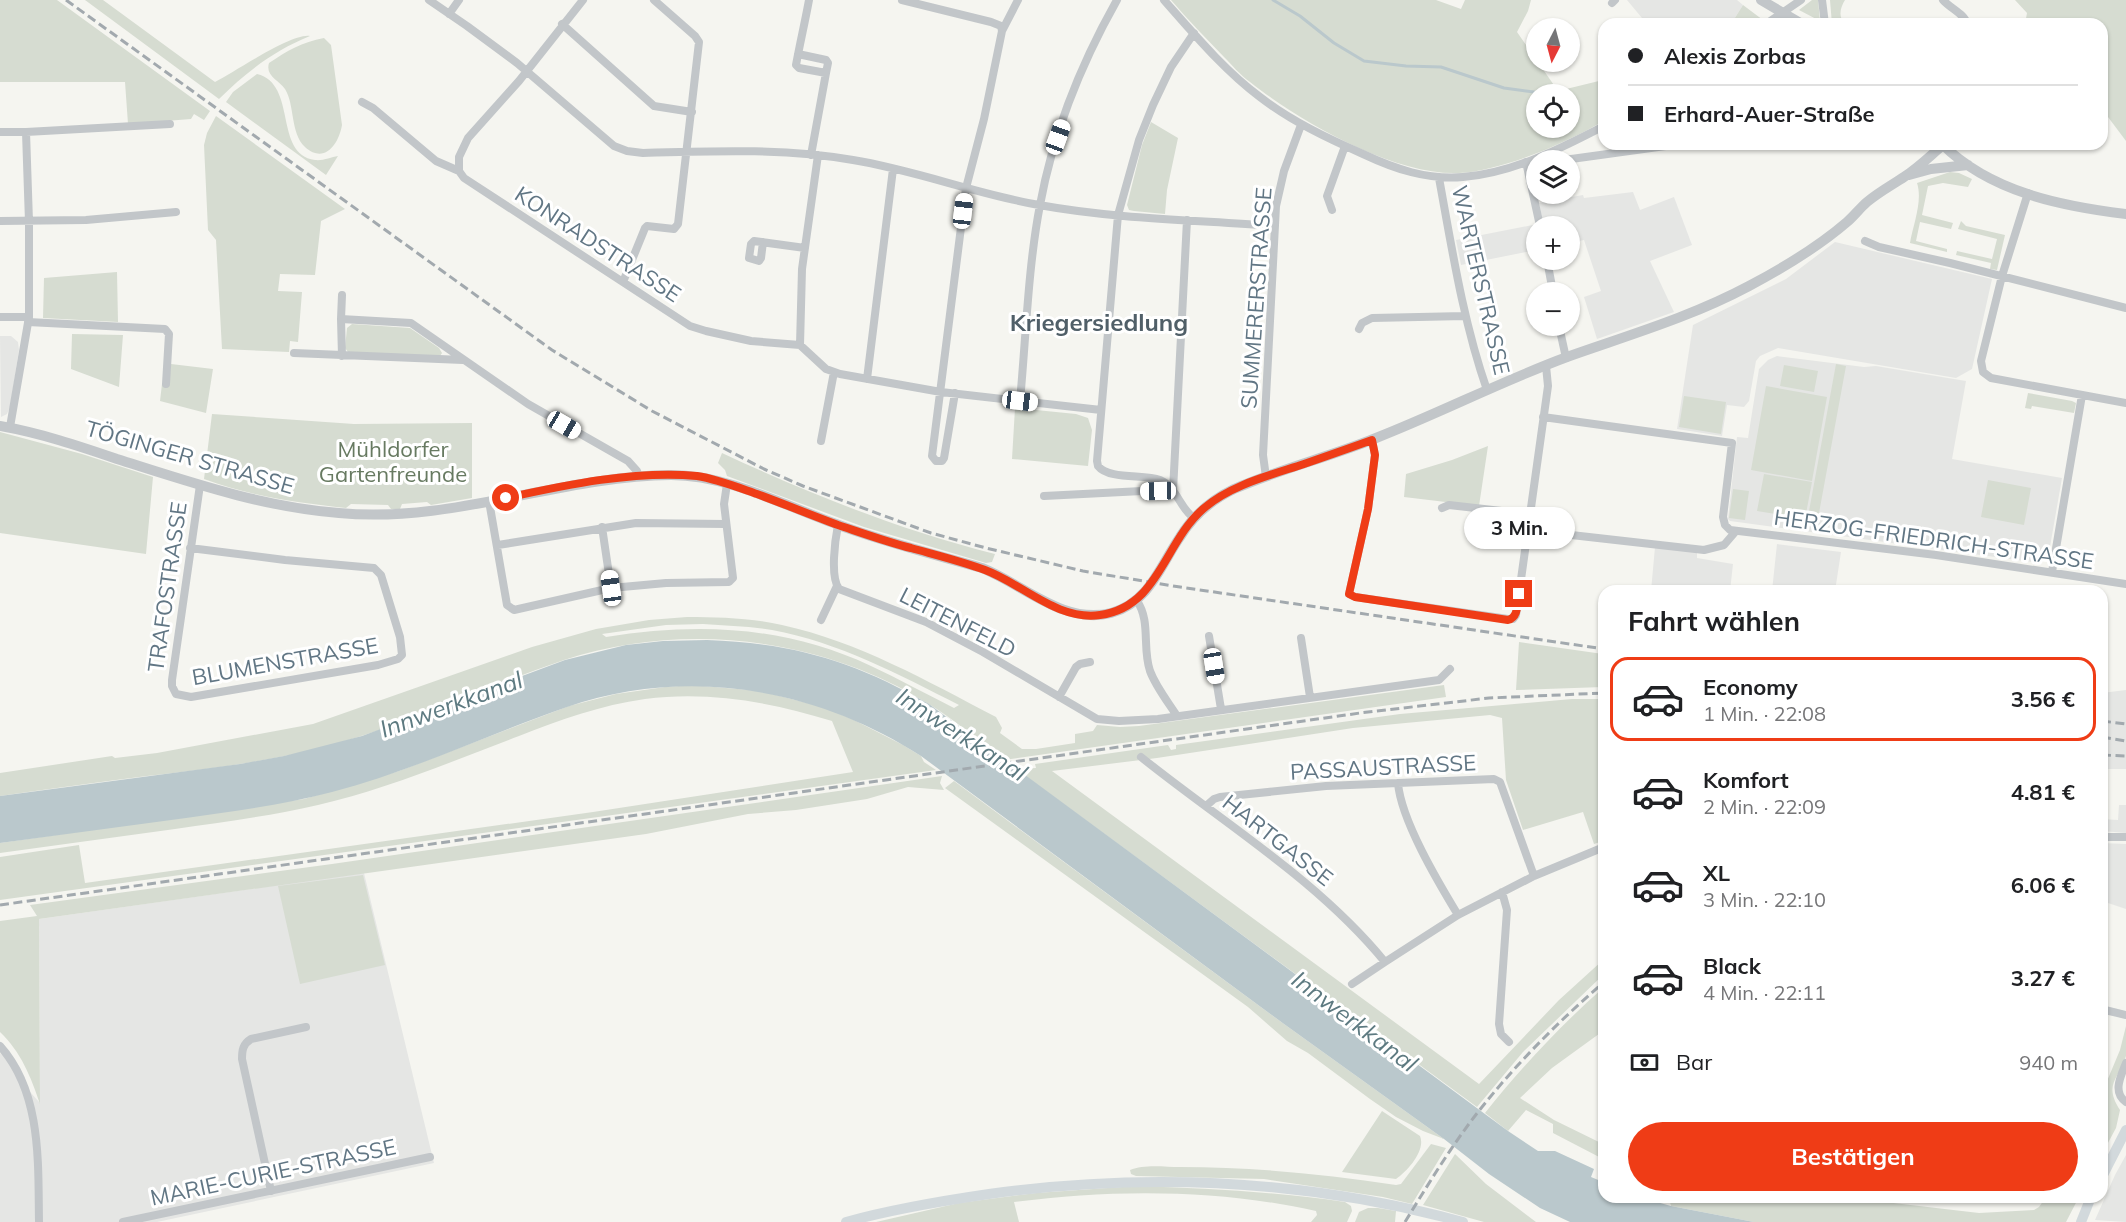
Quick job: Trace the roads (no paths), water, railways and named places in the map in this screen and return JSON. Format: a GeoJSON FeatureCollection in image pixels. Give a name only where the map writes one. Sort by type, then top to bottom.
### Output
{"type":"FeatureCollection","features":[{"type":"Feature","properties":{"kind":"main road"},"geometry":{"type":"LineString","coordinates":[[2108,1165],[2126,1130]]}},
{"type":"Feature","properties":{"kind":"main road"},"geometry":{"type":"LineString","coordinates":[[846,1222],[914,1206],[1013,1191],[1106,1182],[1168,1181],[1260,1185],[1330,1193],[1391,1204],[1463,1222]]}},
{"type":"Feature","properties":{"kind":"main road"},"geometry":{"type":"LineString","coordinates":[[2081,1222],[2089,1203]]}},
{"type":"Feature","properties":{"kind":"street"},"geometry":{"type":"LineString","coordinates":[[429,0],[526,71],[619,149],[643,153],[756,151],[815,155],[854,160],[1040,205],[1118,215],[1275,226]]}},
{"type":"Feature","properties":{"kind":"street"},"geometry":{"type":"LineString","coordinates":[[449,14],[459,0]]}},
{"type":"Feature","properties":{"kind":"street"},"geometry":{"type":"LineString","coordinates":[[459,171],[459,157],[468,138],[526,71],[582,0]]}},
{"type":"Feature","properties":{"kind":"street"},"geometry":{"type":"LineString","coordinates":[[623,282],[645,228],[647,226],[674,229],[678,224],[688,152],[699,42],[654,0]]}},
{"type":"Feature","properties":{"kind":"street"},"geometry":{"type":"LineString","coordinates":[[809,0],[797,67],[826,73]]}},
{"type":"Feature","properties":{"kind":"street"},"geometry":{"type":"LineString","coordinates":[[902,0],[991,22],[1002,29]]}},
{"type":"Feature","properties":{"kind":"street"},"geometry":{"type":"LineString","coordinates":[[955,393],[944,458],[939,462],[932,456],[966,188],[984,119],[1002,29],[1018,0]]}},
{"type":"Feature","properties":{"kind":"street"},"geometry":{"type":"LineString","coordinates":[[1020,401],[1040,205],[1054,148],[1074,91],[1103,24],[1117,0]]}},
{"type":"Feature","properties":{"kind":"street"},"geometry":{"type":"LineString","coordinates":[[1164,0],[1226,68],[1258,96],[1301,125],[1345,146],[1401,170],[1439,178],[1477,176],[1526,162]]}},
{"type":"Feature","properties":{"kind":"street"},"geometry":{"type":"LineString","coordinates":[[1761,0],[1791,18]]}},
{"type":"Feature","properties":{"kind":"street"},"geometry":{"type":"LineString","coordinates":[[1775,18],[1801,0]]}},
{"type":"Feature","properties":{"kind":"street"},"geometry":{"type":"LineString","coordinates":[[1822,0],[1824,18]]}},
{"type":"Feature","properties":{"kind":"street"},"geometry":{"type":"LineString","coordinates":[[1943,0],[1964,18]]}},
{"type":"Feature","properties":{"kind":"street"},"geometry":{"type":"LineString","coordinates":[[562,24],[654,106],[692,112]]}},
{"type":"Feature","properties":{"kind":"street"},"geometry":{"type":"LineString","coordinates":[[1194,33],[1171,67],[1153,105],[1139,140],[1118,215],[1096,461],[1098,466],[1106,472],[1157,479],[1165,483],[1184,509],[1194,518]]}},
{"type":"Feature","properties":{"kind":"street"},"geometry":{"type":"LineString","coordinates":[[798,54],[826,60],[828,63],[805,248],[800,345],[814,360],[834,372],[941,392],[1101,410]]}},
{"type":"Feature","properties":{"kind":"street","name":"KONRADSTRASSE"},"geometry":{"type":"LineString","coordinates":[[362,102],[374,108],[436,160],[459,171],[464,178],[695,328],[751,340],[800,345]]}},
{"type":"Feature","properties":{"kind":"street"},"geometry":{"type":"LineString","coordinates":[[0,132],[170,124]]}},
{"type":"Feature","properties":{"kind":"street","name":"SUMMERERSTRASSE"},"geometry":{"type":"LineString","coordinates":[[1266,477],[1263,455],[1275,226],[1284,171],[1301,125]]}},
{"type":"Feature","properties":{"kind":"street"},"geometry":{"type":"LineString","coordinates":[[1552,150],[1598,129]]}},
{"type":"Feature","properties":{"kind":"street"},"geometry":{"type":"LineString","coordinates":[[5,427],[28,319],[29,222],[26,132]]}},
{"type":"Feature","properties":{"kind":"street"},"geometry":{"type":"LineString","coordinates":[[1332,210],[1327,196],[1345,146]]}},
{"type":"Feature","properties":{"kind":"street"},"geometry":{"type":"LineString","coordinates":[[1580,159],[1630,150]]}},
{"type":"Feature","properties":{"kind":"street","name":"TÖGINGER STRASSE"},"geometry":{"type":"LineString","coordinates":[[5,427],[63,441],[239,496],[284,506],[357,515],[427,512],[600,481],[639,477],[694,476],[727,484],[838,525],[982,568],[1005,578],[1047,603],[1071,612],[1100,615],[1112,613],[1137,601],[1149,588],[1180,536],[1194,518],[1222,496],[1266,477],[1372,440],[1566,358],[1681,318],[1750,286],[1826,238],[1868,202],[1941,150]]}},
{"type":"Feature","properties":{"kind":"street","name":"TÖGINGER STRASSE"},"geometry":{"type":"LineString","coordinates":[[1931,169],[1943,150]]}},
{"type":"Feature","properties":{"kind":"street"},"geometry":{"type":"LineString","coordinates":[[1949,150],[1968,165],[2000,183],[2066,206],[2126,214]]}},
{"type":"Feature","properties":{"kind":"street","name":"TÖGINGER STRASSE"},"geometry":{"type":"LineString","coordinates":[[1906,176],[1931,169],[1968,165]]}},
{"type":"Feature","properties":{"kind":"street"},"geometry":{"type":"LineString","coordinates":[[867,379],[893,169]]}},
{"type":"Feature","properties":{"kind":"street","name":"WARTERSTRASSE"},"geometry":{"type":"LineString","coordinates":[[1439,178],[1465,316],[1487,390]]}},
{"type":"Feature","properties":{"kind":"street"},"geometry":{"type":"LineString","coordinates":[[2028,193],[2002,276],[1981,362],[1983,372],[1991,378],[2126,403]]}},
{"type":"Feature","properties":{"kind":"street"},"geometry":{"type":"LineString","coordinates":[[0,221],[86,220],[176,212]]}},
{"type":"Feature","properties":{"kind":"street"},"geometry":{"type":"LineString","coordinates":[[1173,491],[1187,220]]}},
{"type":"Feature","properties":{"kind":"street"},"geometry":{"type":"LineString","coordinates":[[1865,241],[1879,247],[2126,308]]}},
{"type":"Feature","properties":{"kind":"street"},"geometry":{"type":"LineString","coordinates":[[764,242],[805,248]]}},
{"type":"Feature","properties":{"kind":"street"},"geometry":{"type":"LineString","coordinates":[[342,295],[342,356]]}},
{"type":"Feature","properties":{"kind":"street"},"geometry":{"type":"LineString","coordinates":[[1359,329],[1362,323],[1372,318],[1465,316]]}},
{"type":"Feature","properties":{"kind":"street"},"geometry":{"type":"LineString","coordinates":[[0,317],[165,328],[170,334],[166,384]]}},
{"type":"Feature","properties":{"kind":"street"},"geometry":{"type":"LineString","coordinates":[[341,319],[411,323],[528,404],[628,461],[639,477]]}},
{"type":"Feature","properties":{"kind":"street"},"geometry":{"type":"LineString","coordinates":[[1560,336],[1566,358]]}},
{"type":"Feature","properties":{"kind":"street"},"geometry":{"type":"LineString","coordinates":[[294,353],[465,360]]}},
{"type":"Feature","properties":{"kind":"street"},"geometry":{"type":"LineString","coordinates":[[1372,440],[1375,455],[1368,509],[1349,594],[1389,602],[1513,619],[1516,615],[1548,386],[1546,366]]}},
{"type":"Feature","properties":{"kind":"street"},"geometry":{"type":"LineString","coordinates":[[821,441],[834,372]]}},
{"type":"Feature","properties":{"kind":"street"},"geometry":{"type":"LineString","coordinates":[[2052,572],[2082,395]]}},
{"type":"Feature","properties":{"kind":"street"},"geometry":{"type":"LineString","coordinates":[[1527,530],[1704,550],[1724,545],[1736,531],[1728,528],[1724,521],[1732,443],[1543,417]]}},
{"type":"Feature","properties":{"kind":"street"},"geometry":{"type":"LineString","coordinates":[[489,501],[507,604],[514,610],[611,588],[675,582],[729,582],[733,578],[725,524],[724,504],[727,484]]}},
{"type":"Feature","properties":{"kind":"street","name":"TRAFOSTRASSE"},"geometry":{"type":"LineString","coordinates":[[176,694],[172,680],[200,485]]}},
{"type":"Feature","properties":{"kind":"street"},"geometry":{"type":"LineString","coordinates":[[1044,496],[1173,491]]}},
{"type":"Feature","properties":{"kind":"street"},"geometry":{"type":"LineString","coordinates":[[1442,508],[1449,505],[1529,514]]}},
{"type":"Feature","properties":{"kind":"street"},"geometry":{"type":"LineString","coordinates":[[498,545],[602,527],[654,523],[725,524]]}},
{"type":"Feature","properties":{"kind":"street"},"geometry":{"type":"LineString","coordinates":[[821,620],[837,586],[835,545],[838,525]]}},
{"type":"Feature","properties":{"kind":"street"},"geometry":{"type":"LineString","coordinates":[[602,527],[611,588]]}},
{"type":"Feature","properties":{"kind":"street","name":"HERZOG-FRIEDRICH-STRASSE"},"geometry":{"type":"LineString","coordinates":[[1736,531],[1878,548],[2126,584]]}},
{"type":"Feature","properties":{"kind":"street","name":"BLUMENSTRASSE"},"geometry":{"type":"LineString","coordinates":[[176,694],[191,697],[378,665],[400,658],[403,652],[381,575],[374,568],[273,559],[190,548]]}},
{"type":"Feature","properties":{"kind":"street","name":"LEITENFELD"},"geometry":{"type":"LineString","coordinates":[[837,586],[926,622],[1097,718],[1108,721],[1136,721],[1178,716],[1439,680],[1450,669]]}},
{"type":"Feature","properties":{"kind":"street"},"geometry":{"type":"LineString","coordinates":[[1137,601],[1144,619],[1150,671],[1178,716]]}},
{"type":"Feature","properties":{"kind":"street"},"geometry":{"type":"LineString","coordinates":[[1209,636],[1221,710]]}},
{"type":"Feature","properties":{"kind":"street"},"geometry":{"type":"LineString","coordinates":[[1301,638],[1310,697]]}},
{"type":"Feature","properties":{"kind":"street"},"geometry":{"type":"LineString","coordinates":[[1059,697],[1076,667],[1090,662]]}},
{"type":"Feature","properties":{"kind":"street","name":"HARTGASSE"},"geometry":{"type":"LineString","coordinates":[[1140,757],[1293,872],[1336,909],[1385,962]]}},
{"type":"Feature","properties":{"kind":"street","name":"PASSAUSTRASSE"},"geometry":{"type":"LineString","coordinates":[[1206,806],[1220,796],[1326,786],[1494,779],[1500,782],[1533,876]]}},
{"type":"Feature","properties":{"kind":"street"},"geometry":{"type":"LineString","coordinates":[[1398,783],[1414,832],[1433,873],[1458,915]]}},
{"type":"Feature","properties":{"kind":"street"},"geometry":{"type":"LineString","coordinates":[[2108,837],[2126,837]]}},
{"type":"Feature","properties":{"kind":"street"},"geometry":{"type":"LineString","coordinates":[[1352,984],[1458,915],[1533,876],[1598,849]]}},
{"type":"Feature","properties":{"kind":"street"},"geometry":{"type":"LineString","coordinates":[[1502,892],[1507,910],[1499,1024],[1501,1034],[1509,1042]]}},
{"type":"Feature","properties":{"kind":"street"},"geometry":{"type":"LineString","coordinates":[[2108,1011],[2126,1015]]}},
{"type":"Feature","properties":{"kind":"street"},"geometry":{"type":"LineString","coordinates":[[270,1191],[242,1050],[251,1039],[306,1026]]}},
{"type":"Feature","properties":{"kind":"street"},"geometry":{"type":"LineString","coordinates":[[0,1046],[17,1068],[30,1102],[34,1128],[39,1222]]}},
{"type":"Feature","properties":{"kind":"street"},"geometry":{"type":"LineString","coordinates":[[2126,1063],[2118,1088],[2119,1094],[2126,1102]]}},
{"type":"Feature","properties":{"kind":"street","name":"MARIE-CURIE-STRASSE"},"geometry":{"type":"LineString","coordinates":[[123,1222],[430,1157]]}},
{"type":"Feature","properties":{"kind":"water","name":"Innwerkkanal"},"geometry":{"type":"Polygon","coordinates":[[[663,641],[738,642],[795,650],[848,666],[901,689],[929,704],[1508,1131],[1538,1151],[1555,1151],[1594,1169],[1591,1177],[1598,1180],[1598,1203],[1660,1203],[1754,1222],[1570,1222],[1540,1208],[1489,1174],[921,756],[881,733],[838,714],[794,700],[750,691],[704,687],[658,688],[612,695],[567,707],[392,774],[314,797],[241,810],[0,843],[0,796],[284,756],[362,736],[565,660],[626,645],[663,641]]]}},
{"type":"Feature","properties":{"kind":"waterway"},"geometry":{"type":"LineString","coordinates":[[1273,0],[1364,61],[1441,67],[1504,88],[1526,91]]}},
{"type":"Feature","properties":{"kind":"railway"},"geometry":{"type":"LineString","coordinates":[[66,0],[552,350],[652,411],[764,469],[803,486],[931,533],[1083,571],[1598,648]]}},
{"type":"Feature","properties":{"kind":"railway"},"geometry":{"type":"LineString","coordinates":[[0,905],[1360,713],[1489,698],[1598,693]]}},
{"type":"Feature","properties":{"kind":"railway"},"geometry":{"type":"LineString","coordinates":[[2108,722],[2126,724]]}},
{"type":"Feature","properties":{"kind":"railway"},"geometry":{"type":"LineString","coordinates":[[2108,738],[2126,741]]}},
{"type":"Feature","properties":{"kind":"railway"},"geometry":{"type":"LineString","coordinates":[[2108,755],[2126,756]]}},
{"type":"Feature","properties":{"kind":"railway"},"geometry":{"type":"LineString","coordinates":[[1405,1222],[1451,1149],[1496,1090],[1540,1042],[1598,987]]}},
{"type":"Feature","properties":{"kind":"district","name":"Kriegersiedlung"},"geometry":{"type":"Point","coordinates":[1099,322]}},
{"type":"Feature","properties":{"kind":"park label","name":"Mühldorfer Gartenfreunde"},"geometry":{"type":"Point","coordinates":[393,462]}}]}
